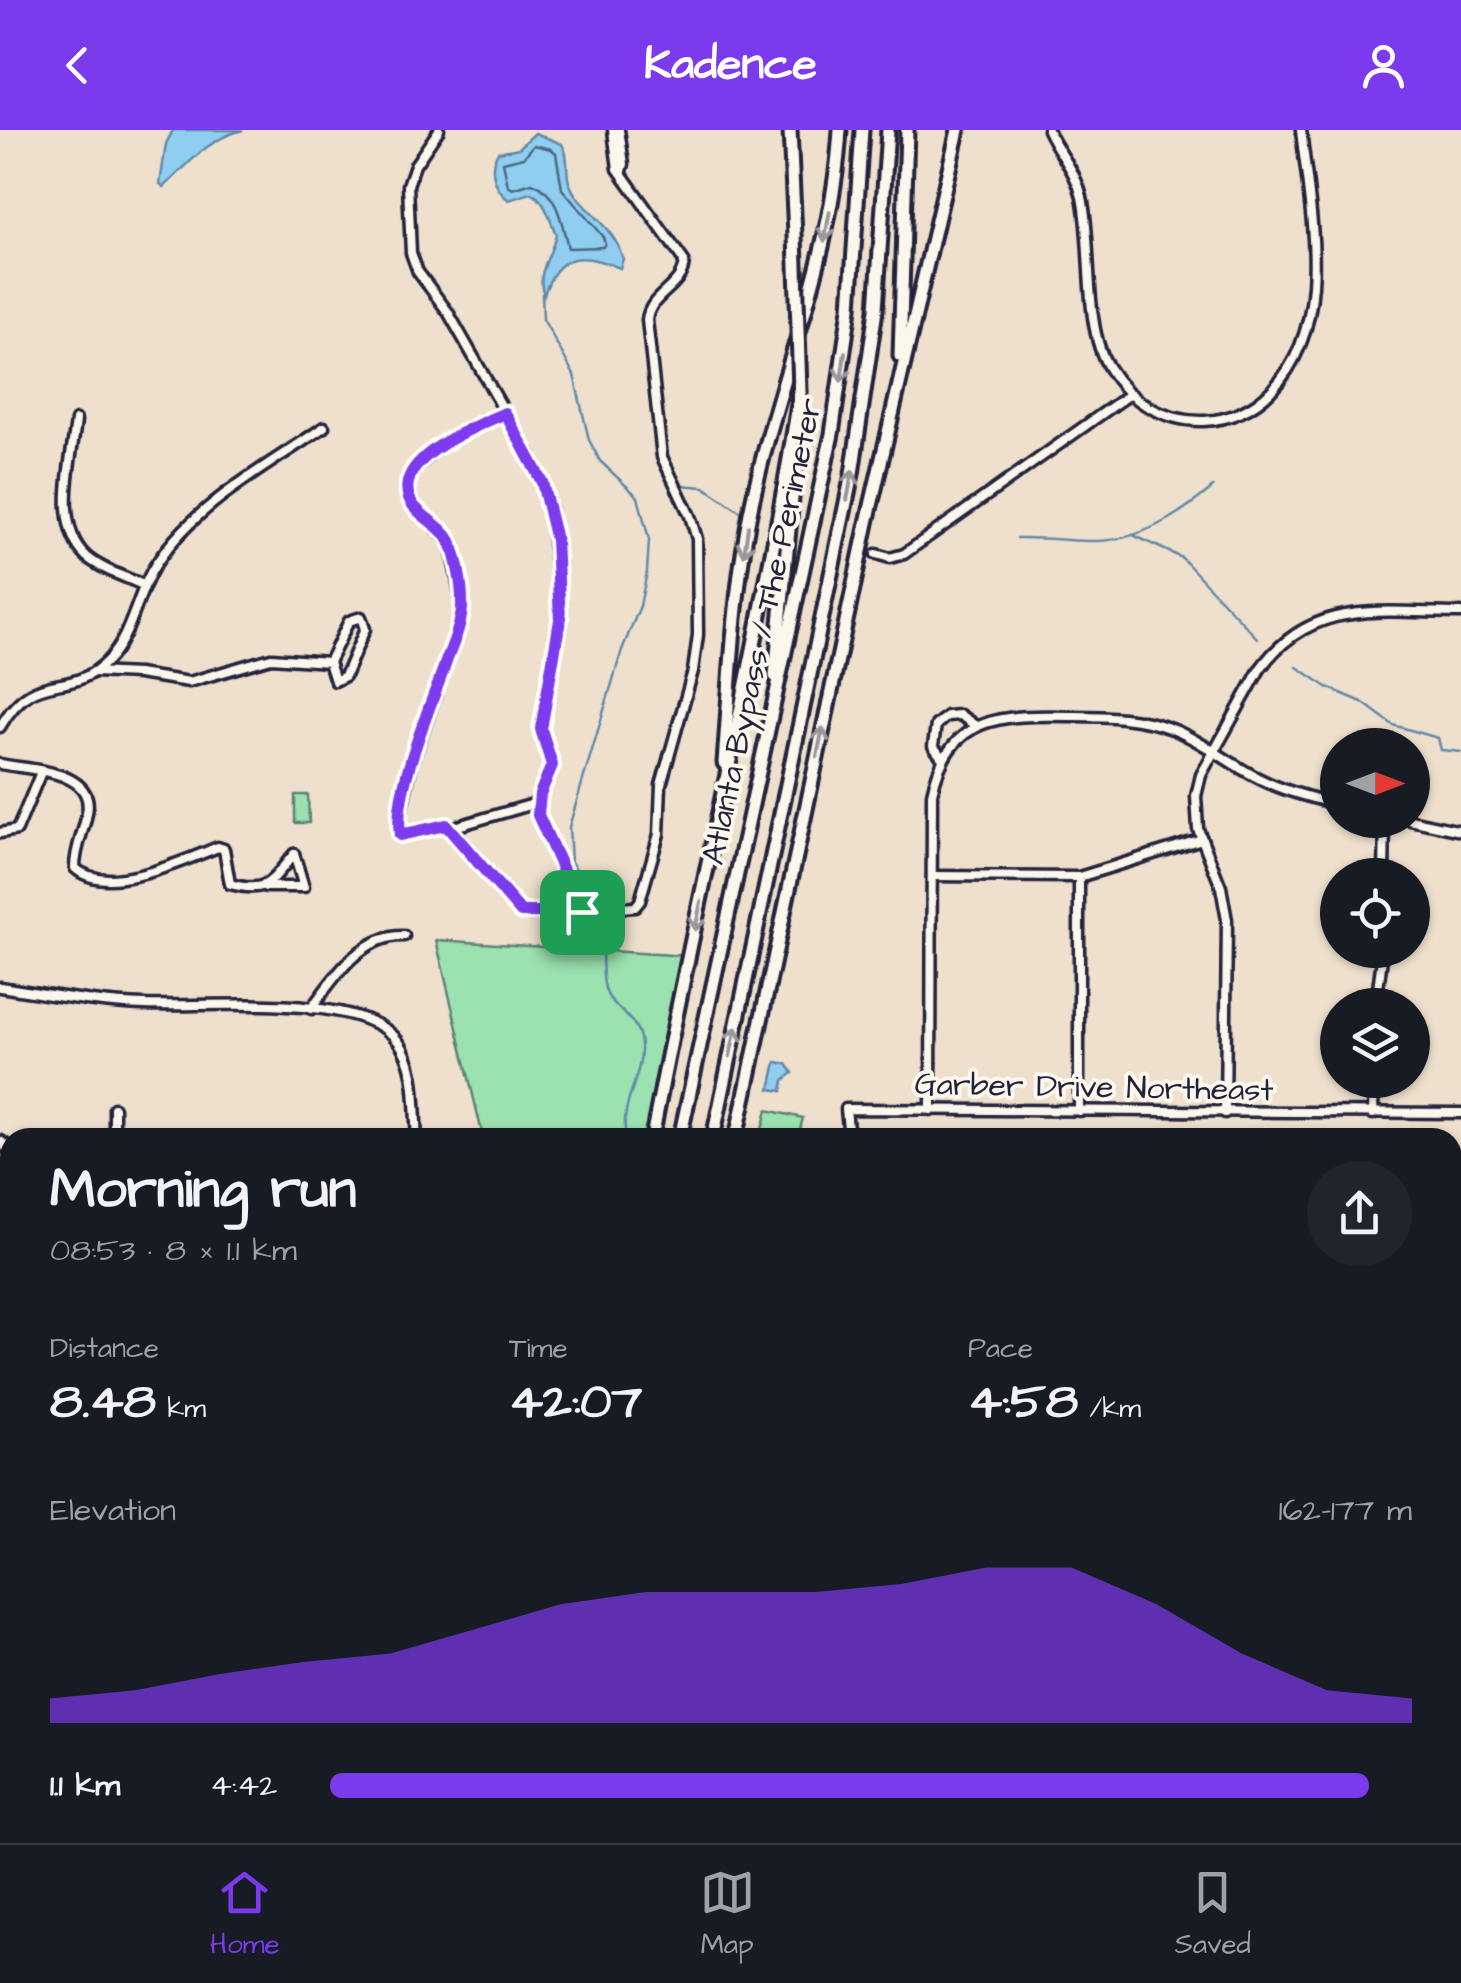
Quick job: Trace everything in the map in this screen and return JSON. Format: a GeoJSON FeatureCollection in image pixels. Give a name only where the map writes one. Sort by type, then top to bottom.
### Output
{"type":"FeatureCollection","features":[{"type":"Feature","properties":{"kind":"highway"},"geometry":{"type":"LineString","coordinates":[[772,722],[793,510],[800,392],[790,130]]}},
{"type":"Feature","properties":{"kind":"highway"},"geometry":{"type":"LineString","coordinates":[[719,821],[747,528],[823,251],[838,170],[840,130]]}},
{"type":"Feature","properties":{"kind":"highway","name":"Atlanta Bypass / The Perimeter"},"geometry":{"type":"LineString","coordinates":[[682,1128],[772,722],[839,392],[854,264],[862,130]]}},
{"type":"Feature","properties":{"kind":"highway","name":"Atlanta Bypass / The Perimeter"},"geometry":{"type":"LineString","coordinates":[[715,1128],[855,456],[876,310],[888,130]]}},
{"type":"Feature","properties":{"kind":"highway"},"geometry":{"type":"LineString","coordinates":[[898,385],[907,130]]}},
{"type":"Feature","properties":{"kind":"highway"},"geometry":{"type":"LineString","coordinates":[[738,1128],[898,385],[958,130]]}},
{"type":"Feature","properties":{"kind":"highway"},"geometry":{"type":"LineString","coordinates":[[654,1128],[719,821],[800,392]]}},
{"type":"Feature","properties":{"kind":"street"},"geometry":{"type":"LineString","coordinates":[[438,130],[415,165],[408,186],[411,253],[418,272],[448,312],[542,482],[556,540],[560,620],[541,729],[552,765],[537,803],[540,826],[582,912]]}},
{"type":"Feature","properties":{"kind":"street"},"geometry":{"type":"LineString","coordinates":[[505,413],[447,440],[415,469],[408,482],[408,494],[416,508],[450,542],[462,604],[458,632],[412,763],[400,835],[441,824],[451,828],[521,912],[629,909],[640,901],[659,834],[661,785],[693,672],[698,636],[697,539],[662,457],[647,320],[653,301],[682,276],[684,261],[618,169],[616,130]]}},
{"type":"Feature","properties":{"kind":"street"},"geometry":{"type":"LineString","coordinates":[[1048,130],[1075,175],[1082,198],[1097,341],[1109,368],[1130,394],[1164,414],[1188,420],[1215,420],[1261,401],[1288,372],[1303,345],[1313,295],[1310,210],[1301,130]]}},
{"type":"Feature","properties":{"kind":"street"},"geometry":{"type":"LineString","coordinates":[[876,554],[890,558],[904,554],[1130,394]]}},
{"type":"Feature","properties":{"kind":"street"},"geometry":{"type":"LineString","coordinates":[[76,420],[68,512],[72,535],[92,561],[144,585]]}},
{"type":"Feature","properties":{"kind":"street"},"geometry":{"type":"LineString","coordinates":[[0,727],[12,706],[28,692],[94,672],[118,648],[144,585],[167,547],[196,517],[324,427]]}},
{"type":"Feature","properties":{"kind":"street"},"geometry":{"type":"LineString","coordinates":[[1225,1113],[1227,920],[1196,818],[1201,776],[1260,669],[1298,630],[1344,614],[1461,614]]}},
{"type":"Feature","properties":{"kind":"street"},"geometry":{"type":"LineString","coordinates":[[360,617],[365,629],[345,676],[335,680],[329,662],[349,621],[360,617]]}},
{"type":"Feature","properties":{"kind":"street"},"geometry":{"type":"LineString","coordinates":[[94,672],[189,682],[272,658],[329,662]]}},
{"type":"Feature","properties":{"kind":"street"},"geometry":{"type":"LineString","coordinates":[[943,759],[933,746],[936,725],[947,716],[960,715],[976,726]]}},
{"type":"Feature","properties":{"kind":"street"},"geometry":{"type":"LineString","coordinates":[[932,1110],[932,794],[943,759],[957,740],[976,726],[1012,716],[1122,717],[1169,728],[1286,790],[1320,799]]}},
{"type":"Feature","properties":{"kind":"street"},"geometry":{"type":"LineString","coordinates":[[0,764],[65,774],[76,782],[88,801],[88,814],[74,851],[75,868],[84,877],[101,880],[160,870],[218,848],[224,849],[230,884],[252,890],[304,888],[294,854],[266,888]]}},
{"type":"Feature","properties":{"kind":"street"},"geometry":{"type":"LineString","coordinates":[[0,833],[17,830],[41,772]]}},
{"type":"Feature","properties":{"kind":"street"},"geometry":{"type":"LineString","coordinates":[[451,828],[537,803]]}},
{"type":"Feature","properties":{"kind":"street"},"geometry":{"type":"LineString","coordinates":[[1430,824],[1461,831]]}},
{"type":"Feature","properties":{"kind":"street"},"geometry":{"type":"LineString","coordinates":[[932,876],[1079,876],[1202,838]]}},
{"type":"Feature","properties":{"kind":"street"},"geometry":{"type":"LineString","coordinates":[[1079,876],[1079,1111]]}},
{"type":"Feature","properties":{"kind":"street"},"geometry":{"type":"LineString","coordinates":[[312,1009],[330,983],[374,940],[404,936]]}},
{"type":"Feature","properties":{"kind":"street"},"geometry":{"type":"LineString","coordinates":[[0,986],[144,1006],[284,1006],[350,1014],[378,1023],[397,1039],[411,1063],[415,1128]]}},
{"type":"Feature","properties":{"kind":"street"},"geometry":{"type":"LineString","coordinates":[[1374,1098],[1374,1114]]}},
{"type":"Feature","properties":{"kind":"street"},"geometry":{"type":"LineString","coordinates":[[114,1108],[114,1128]]}},
{"type":"Feature","properties":{"kind":"street","name":"Garber Drive Northeast"},"geometry":{"type":"LineString","coordinates":[[848,1128],[846,1109],[1461,1113]]}},
{"type":"Feature","properties":{"kind":"green space"},"geometry":{"type":"Polygon","coordinates":[[[295,795],[308,795],[309,823],[295,823],[295,795]]]}},
{"type":"Feature","properties":{"kind":"green space"},"geometry":{"type":"Polygon","coordinates":[[[436,940],[687,956],[645,1128],[481,1128],[436,940]]]}},
{"type":"Feature","properties":{"kind":"green space"},"geometry":{"type":"Polygon","coordinates":[[[767,1110],[803,1118],[800,1128],[762,1128],[767,1110]]]}},
{"type":"Feature","properties":{"kind":"water"},"geometry":{"type":"Polygon","coordinates":[[[173,130],[243,130],[209,146],[164,187],[160,184],[166,144],[173,130]]]}},
{"type":"Feature","properties":{"kind":"water"},"geometry":{"type":"Polygon","coordinates":[[[535,133],[562,144],[574,192],[612,235],[623,259],[620,268],[584,258],[565,263],[550,280],[544,295],[543,271],[556,234],[549,216],[531,193],[509,200],[496,184],[493,171],[498,152],[519,148],[535,133]]]}},
{"type":"Feature","properties":{"kind":"water"},"geometry":{"type":"Polygon","coordinates":[[[776,1062],[787,1064],[793,1073],[784,1080],[782,1091],[770,1089],[776,1062]]]}},
{"type":"Feature","properties":{"kind":"waterway"},"geometry":{"type":"LineString","coordinates":[[542,294],[543,319],[574,375],[589,440],[600,461],[638,497],[649,540],[640,606],[622,650],[569,827],[571,862],[590,890]]}},
{"type":"Feature","properties":{"kind":"waterway"},"geometry":{"type":"LineString","coordinates":[[680,485],[704,487],[741,512]]}},
{"type":"Feature","properties":{"kind":"waterway"},"geometry":{"type":"LineString","coordinates":[[1017,538],[1095,541],[1128,536],[1173,516],[1213,487]]}},
{"type":"Feature","properties":{"kind":"waterway"},"geometry":{"type":"LineString","coordinates":[[1133,535],[1182,558],[1257,638]]}},
{"type":"Feature","properties":{"kind":"waterway"},"geometry":{"type":"LineString","coordinates":[[1297,667],[1327,687],[1362,702],[1393,725],[1438,738],[1441,750],[1461,752]]}},
{"type":"Feature","properties":{"kind":"waterway"},"geometry":{"type":"LineString","coordinates":[[600,920],[605,989],[640,1037],[641,1057],[625,1128]]}},
{"type":"Feature","properties":{"kind":"route"},"geometry":{"type":"LineString","coordinates":[[505,413],[542,482],[556,540],[560,620],[541,729],[552,765],[537,803],[540,826],[582,912],[521,912],[446,825],[400,835],[412,763],[458,632],[462,604],[450,542],[416,508],[408,494],[408,482],[415,469],[447,440],[505,413]]}}]}
